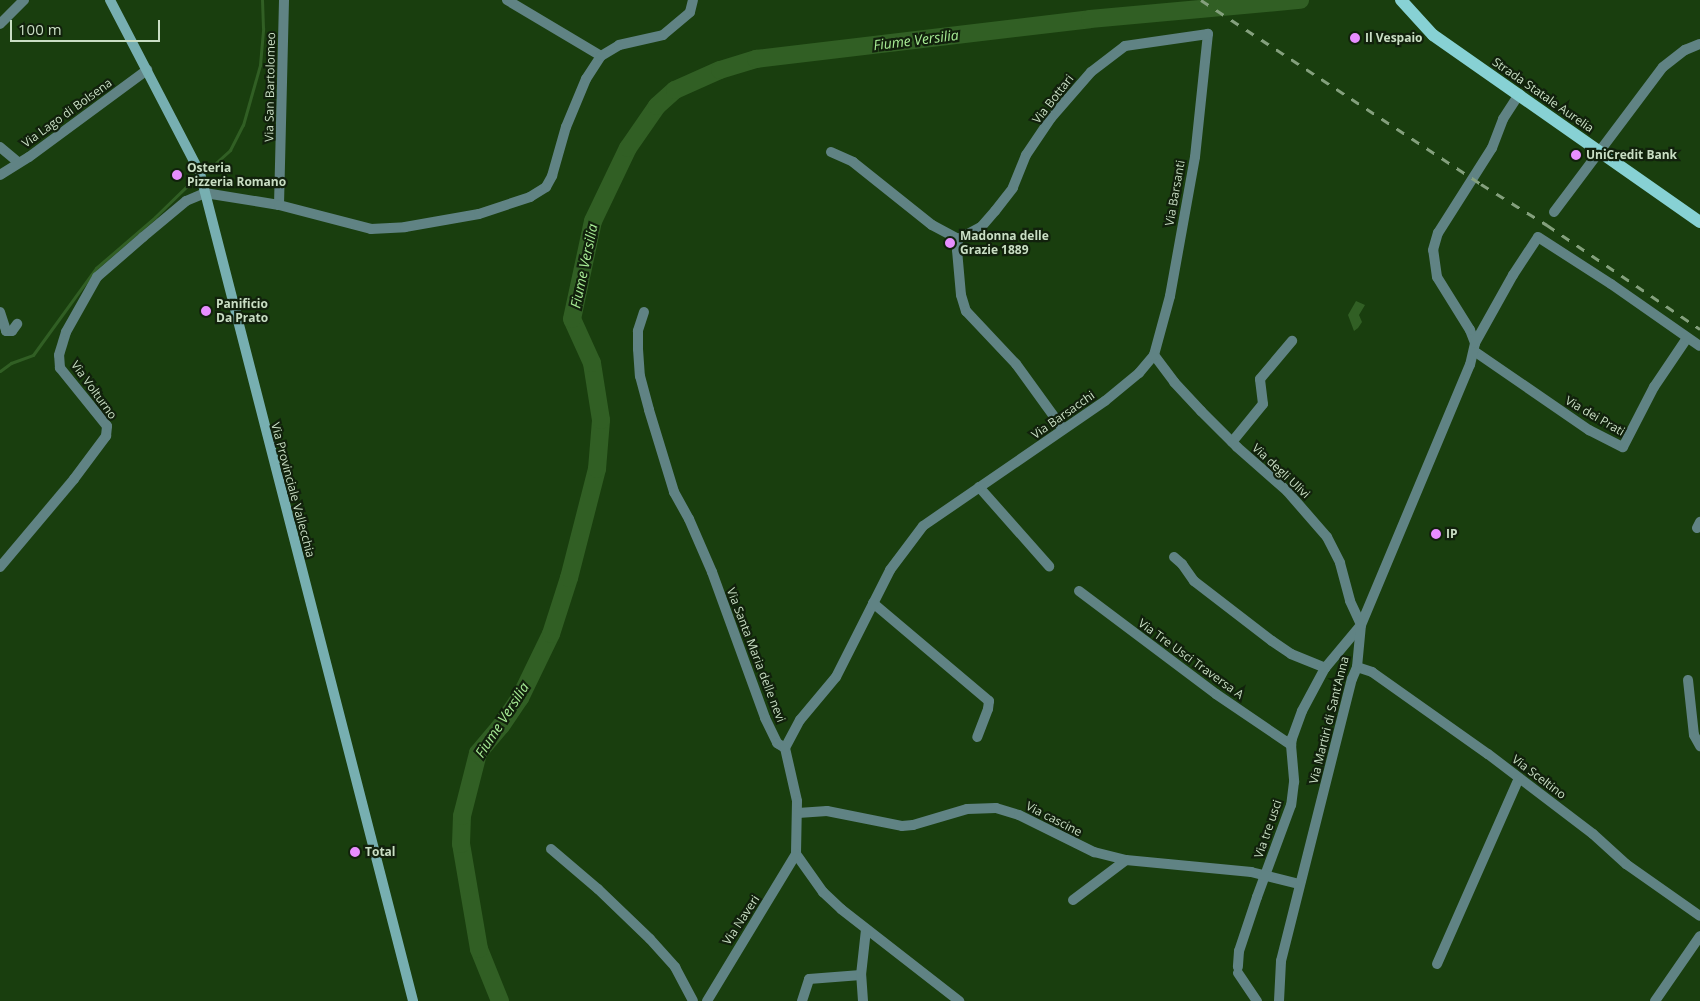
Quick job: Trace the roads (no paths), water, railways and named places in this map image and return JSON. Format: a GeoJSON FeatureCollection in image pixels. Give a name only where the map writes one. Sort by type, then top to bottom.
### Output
{"type":"FeatureCollection","features":[{"type":"Feature","properties":{"kind":"main road","name":"Via Provinciale Vallecchia"},"geometry":{"type":"LineString","coordinates":[[110,0],[200,173],[412,1001]]}},
{"type":"Feature","properties":{"kind":"main road","name":"Strada Statale Aurelia"},"geometry":{"type":"LineString","coordinates":[[1401,0],[1433,35],[1700,222]]}},
{"type":"Feature","properties":{"kind":"street"},"geometry":{"type":"LineString","coordinates":[[0,24],[24,0]]}},
{"type":"Feature","properties":{"kind":"street","name":"Via San Bartolomeo"},"geometry":{"type":"LineString","coordinates":[[279,205],[284,0]]}},
{"type":"Feature","properties":{"kind":"street"},"geometry":{"type":"LineString","coordinates":[[507,0],[601,56]]}},
{"type":"Feature","properties":{"kind":"street"},"geometry":{"type":"LineString","coordinates":[[205,193],[279,205],[371,229],[405,227],[479,214],[530,197],[546,187],[552,176],[566,126],[586,79],[601,56],[619,45],[663,35],[690,12],[693,0]]}},
{"type":"Feature","properties":{"kind":"street","name":"Via Bottari"},"geometry":{"type":"LineString","coordinates":[[958,239],[981,227],[1013,188],[1026,155],[1051,118],[1090,72],[1125,46],[1208,34]]}},
{"type":"Feature","properties":{"kind":"street","name":"Via Barsanti"},"geometry":{"type":"LineString","coordinates":[[1154,355],[1170,296],[1195,157],[1208,34]]}},
{"type":"Feature","properties":{"kind":"street"},"geometry":{"type":"LineString","coordinates":[[1554,212],[1663,68],[1685,50],[1700,44]]}},
{"type":"Feature","properties":{"kind":"street","name":"Via Lago di Bolsena"},"geometry":{"type":"LineString","coordinates":[[0,175],[18,162],[30,157],[147,70]]}},
{"type":"Feature","properties":{"kind":"street"},"geometry":{"type":"LineString","coordinates":[[1475,347],[1470,330],[1437,277],[1433,250],[1438,233],[1492,148],[1503,119],[1518,94]]}},
{"type":"Feature","properties":{"kind":"street"},"geometry":{"type":"LineString","coordinates":[[0,146],[18,162]]}},
{"type":"Feature","properties":{"kind":"street"},"geometry":{"type":"LineString","coordinates":[[831,152],[853,162],[932,226],[958,239],[957,250],[961,295],[966,311],[1016,364],[1063,429]]}},
{"type":"Feature","properties":{"kind":"street","name":"Via Volturno"},"geometry":{"type":"LineString","coordinates":[[0,567],[74,479],[106,436],[108,426],[60,368],[59,355],[66,332],[97,277],[186,201],[205,193]]}},
{"type":"Feature","properties":{"kind":"street","name":"Via Martiri di Sant'Anna"},"geometry":{"type":"LineString","coordinates":[[1279,1001],[1281,961],[1352,679],[1357,667],[1360,625],[1475,347],[1513,275],[1538,237],[1611,284],[1687,338]]}},
{"type":"Feature","properties":{"kind":"street"},"geometry":{"type":"LineString","coordinates":[[0,312],[6,331],[12,332],[17,324]]}},
{"type":"Feature","properties":{"kind":"street","name":"Via Santa Maria delle nevi"},"geometry":{"type":"LineString","coordinates":[[644,312],[638,331],[640,376],[674,492],[689,519],[712,572],[766,718],[777,742],[785,748],[798,813],[796,854]]}},
{"type":"Feature","properties":{"kind":"street"},"geometry":{"type":"LineString","coordinates":[[1687,338],[1700,346]]}},
{"type":"Feature","properties":{"kind":"street","name":"Via dei Prati"},"geometry":{"type":"LineString","coordinates":[[1475,347],[1590,430],[1623,447],[1654,388],[1687,338]]}},
{"type":"Feature","properties":{"kind":"street"},"geometry":{"type":"LineString","coordinates":[[1232,442],[1263,404],[1260,379],[1292,341]]}},
{"type":"Feature","properties":{"kind":"street","name":"Via Barsacchi"},"geometry":{"type":"LineString","coordinates":[[785,748],[800,720],[836,677],[890,570],[923,526],[1105,401],[1139,372],[1154,355]]}},
{"type":"Feature","properties":{"kind":"street","name":"Via degli Ulivi"},"geometry":{"type":"LineString","coordinates":[[1154,355],[1174,382],[1232,442],[1287,491],[1327,537],[1340,563],[1350,601],[1360,625]]}},
{"type":"Feature","properties":{"kind":"street"},"geometry":{"type":"LineString","coordinates":[[979,487],[1048,566]]}},
{"type":"Feature","properties":{"kind":"street"},"geometry":{"type":"LineString","coordinates":[[1174,557],[1182,564],[1194,581],[1272,641],[1291,654],[1325,668]]}},
{"type":"Feature","properties":{"kind":"street","name":"Via Tre Usci Traversa A"},"geometry":{"type":"LineString","coordinates":[[1079,591],[1216,694],[1291,745]]}},
{"type":"Feature","properties":{"kind":"street"},"geometry":{"type":"LineString","coordinates":[[873,603],[989,701],[988,709],[977,737]]}},
{"type":"Feature","properties":{"kind":"street","name":"Via tre usci"},"geometry":{"type":"LineString","coordinates":[[1257,1001],[1238,970],[1239,951],[1291,805],[1294,782],[1291,745],[1302,711],[1325,668],[1360,625]]}},
{"type":"Feature","properties":{"kind":"street","name":"Via Sceltino"},"geometry":{"type":"LineString","coordinates":[[1357,667],[1372,672],[1488,754],[1593,834],[1626,864],[1700,916]]}},
{"type":"Feature","properties":{"kind":"street"},"geometry":{"type":"LineString","coordinates":[[1688,680],[1694,735],[1700,746]]}},
{"type":"Feature","properties":{"kind":"street"},"geometry":{"type":"LineString","coordinates":[[1437,964],[1519,778]]}},
{"type":"Feature","properties":{"kind":"street","name":"Via cascine"},"geometry":{"type":"LineString","coordinates":[[798,813],[827,811],[902,826],[914,825],[967,808],[996,808],[1019,815],[1080,846],[1126,860],[1250,872],[1300,884]]}},
{"type":"Feature","properties":{"kind":"street"},"geometry":{"type":"LineString","coordinates":[[551,849],[598,889],[650,940],[675,967],[694,1001]]}},
{"type":"Feature","properties":{"kind":"street"},"geometry":{"type":"LineString","coordinates":[[796,854],[822,892],[866,930],[959,1001]]}},
{"type":"Feature","properties":{"kind":"street","name":"Via Naveri"},"geometry":{"type":"LineString","coordinates":[[707,1001],[796,854]]}},
{"type":"Feature","properties":{"kind":"street"},"geometry":{"type":"LineString","coordinates":[[1074,900],[1126,860]]}},
{"type":"Feature","properties":{"kind":"street"},"geometry":{"type":"LineString","coordinates":[[863,1001],[861,975],[866,930]]}},
{"type":"Feature","properties":{"kind":"street"},"geometry":{"type":"LineString","coordinates":[[1655,1001],[1700,936]]}},
{"type":"Feature","properties":{"kind":"street"},"geometry":{"type":"LineString","coordinates":[[802,1001],[809,979],[861,975]]}},
{"type":"Feature","properties":{"kind":"waterway"},"geometry":{"type":"LineString","coordinates":[[208,170],[230,150],[243,125],[260,65],[263,28],[262,0]]}},
{"type":"Feature","properties":{"kind":"waterway","name":"Fiume Versilia"},"geometry":{"type":"LineString","coordinates":[[500,1001],[479,949],[461,844],[462,816],[478,753],[501,726],[520,698],[551,634],[569,578],[597,469],[601,420],[592,363],[572,319],[593,221],[628,148],[657,106],[675,90],[720,70],[756,59],[1090,19],[1300,0]]}},
{"type":"Feature","properties":{"kind":"waterway"},"geometry":{"type":"LineString","coordinates":[[0,371],[11,363],[33,355],[96,268],[155,217],[193,180]]}},
{"type":"Feature","properties":{"kind":"railway"},"geometry":{"type":"LineString","coordinates":[[1201,0],[1481,184],[1547,225],[1700,329]]}},
{"type":"Feature","properties":{"kind":"place","name":"Il Vespaio"},"geometry":{"type":"Point","coordinates":[1355,38]}},
{"type":"Feature","properties":{"kind":"place","name":"UniCredit Bank"},"geometry":{"type":"Point","coordinates":[1576,155]}},
{"type":"Feature","properties":{"kind":"place","name":"Osteria Pizzeria Romano"},"geometry":{"type":"Point","coordinates":[177,175]}},
{"type":"Feature","properties":{"kind":"place","name":"Madonna delle Grazie 1889"},"geometry":{"type":"Point","coordinates":[950,243]}},
{"type":"Feature","properties":{"kind":"place","name":"Panificio Da Prato"},"geometry":{"type":"Point","coordinates":[206,311]}},
{"type":"Feature","properties":{"kind":"place","name":"IP"},"geometry":{"type":"Point","coordinates":[1436,534]}},
{"type":"Feature","properties":{"kind":"place","name":"Total"},"geometry":{"type":"Point","coordinates":[355,852]}}]}
